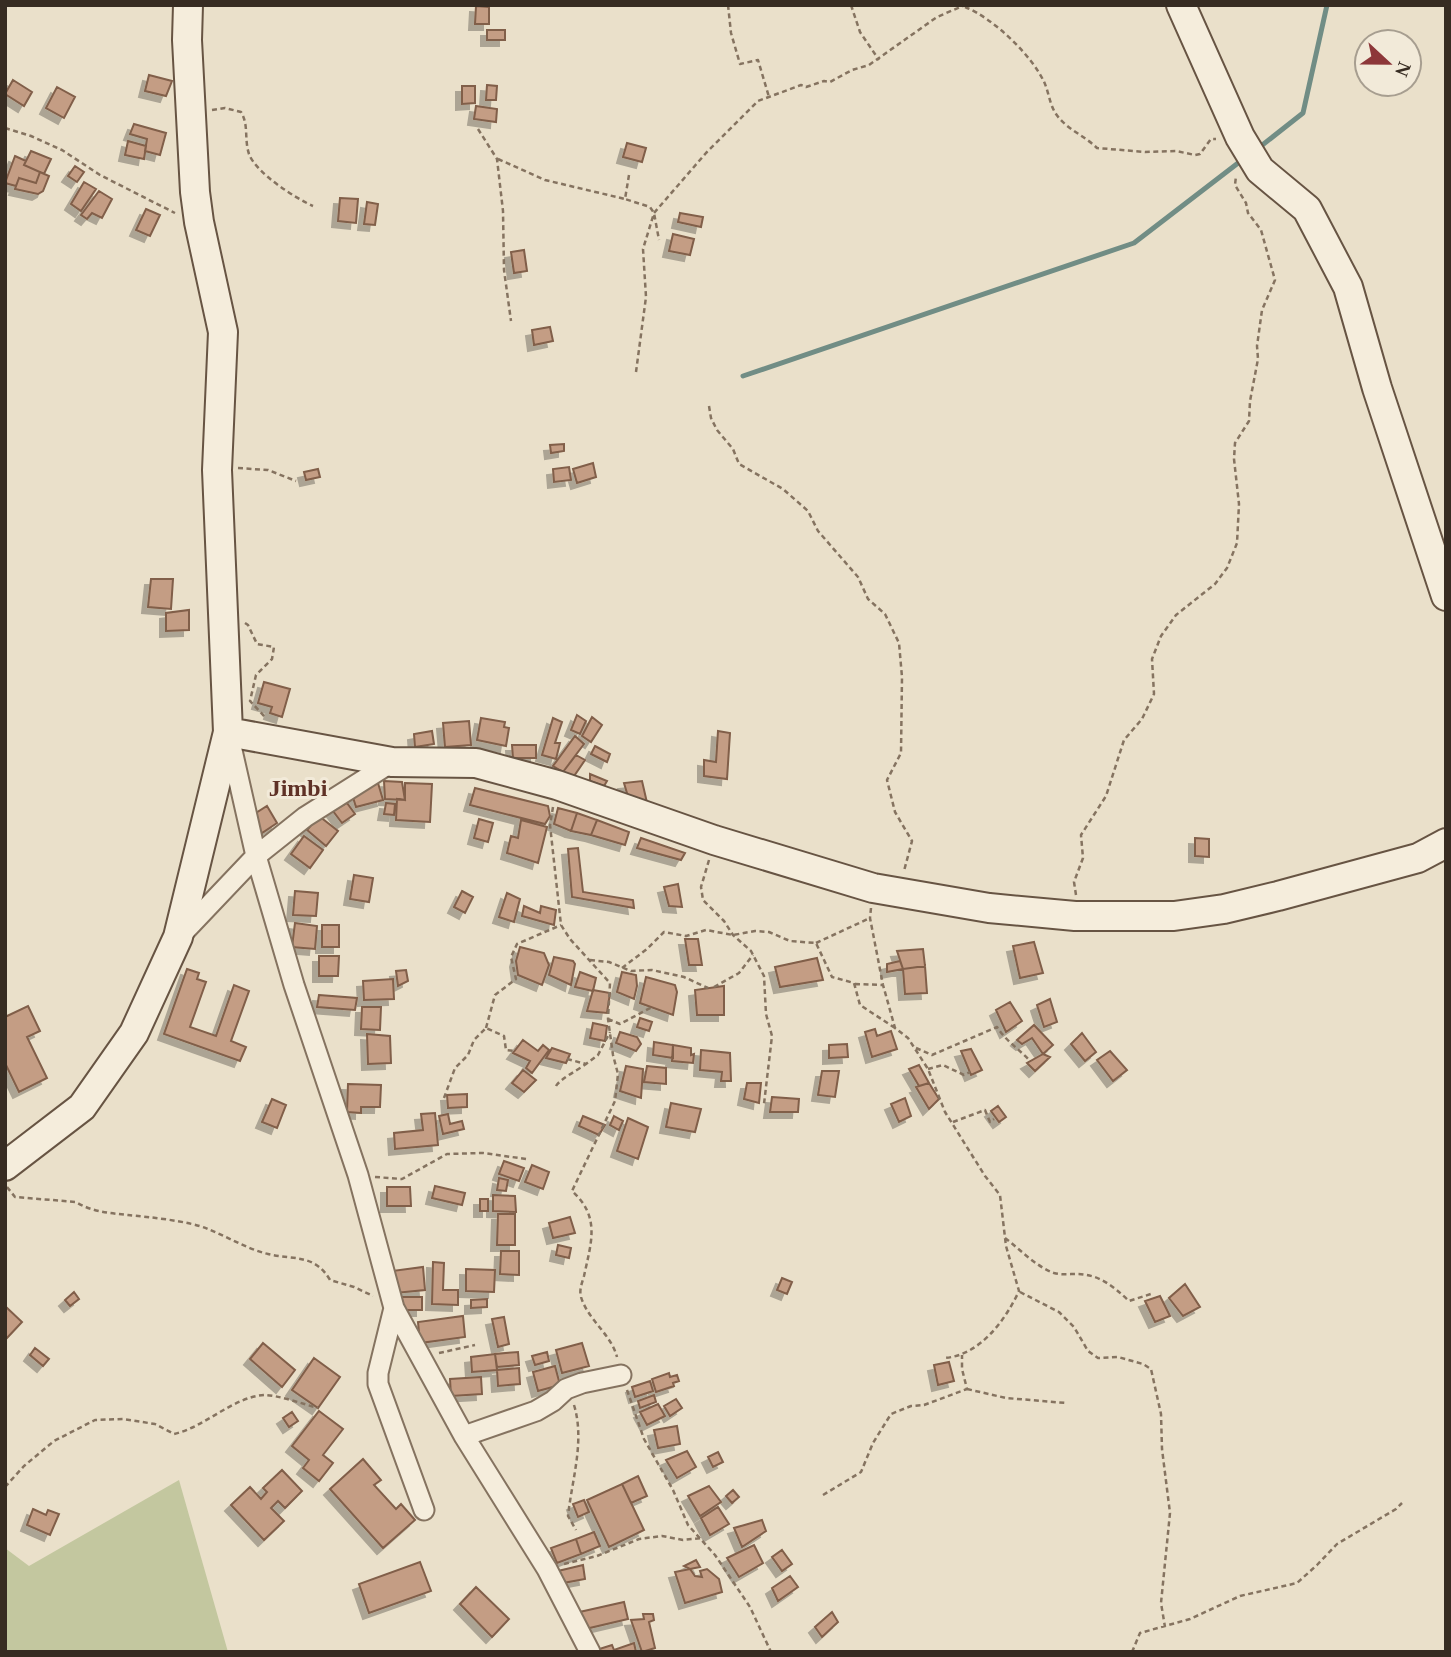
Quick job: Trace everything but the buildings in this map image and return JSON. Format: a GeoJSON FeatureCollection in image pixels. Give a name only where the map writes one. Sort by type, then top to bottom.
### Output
{"type":"FeatureCollection","features":[{"type":"Feature","properties":{"kind":"main road"},"geometry":{"type":"LineString","coordinates":[[5,1166],[82,1107],[134,1033],[178,937],[228,732],[217,470],[223,332],[200,225],[194,182],[187,40],[188,5]]}},
{"type":"Feature","properties":{"kind":"main road"},"geometry":{"type":"LineString","coordinates":[[1181,5],[1240,137],[1259,170],[1307,209],[1348,287],[1377,388],[1446,596]]}},
{"type":"Feature","properties":{"kind":"main road"},"geometry":{"type":"LineString","coordinates":[[228,732],[392,762],[476,763],[557,785],[714,840],[873,888],[989,908],[1075,916],[1174,916],[1224,909],[1418,858],[1446,843]]}},
{"type":"Feature","properties":{"kind":"street"},"geometry":{"type":"LineString","coordinates":[[228,732],[256,856],[294,985],[358,1175],[394,1308],[464,1436],[547,1569],[590,1652]]}},
{"type":"Feature","properties":{"kind":"street"},"geometry":{"type":"LineString","coordinates":[[178,937],[256,856],[305,817],[392,762]]}},
{"type":"Feature","properties":{"kind":"street"},"geometry":{"type":"LineString","coordinates":[[394,1308],[378,1373],[379,1384],[424,1510]]}},
{"type":"Feature","properties":{"kind":"street"},"geometry":{"type":"LineString","coordinates":[[464,1436],[536,1411],[566,1389],[621,1375]]}},
{"type":"Feature","properties":{"kind":"path"},"geometry":{"type":"LineString","coordinates":[[728,5],[731,33],[740,64],[758,60],[769,97]]}},
{"type":"Feature","properties":{"kind":"path"},"geometry":{"type":"LineString","coordinates":[[851,5],[860,32],[879,60]]}},
{"type":"Feature","properties":{"kind":"path"},"geometry":{"type":"LineString","coordinates":[[636,372],[646,297],[643,249],[654,213],[706,153],[758,101],[802,85],[834,80],[852,70],[869,65],[937,17],[965,6],[991,21],[1029,58],[1046,85],[1047,96],[1057,116],[1097,148],[1164,153],[1176,151],[1195,155],[1200,154],[1211,139],[1240,137]]}},
{"type":"Feature","properties":{"kind":"path"},"geometry":{"type":"LineString","coordinates":[[192,113],[225,108],[241,111],[246,120],[250,155],[290,195],[313,205]]}},
{"type":"Feature","properties":{"kind":"path"},"geometry":{"type":"LineString","coordinates":[[5,128],[62,150],[100,175],[200,225]]}},
{"type":"Feature","properties":{"kind":"path"},"geometry":{"type":"LineString","coordinates":[[478,129],[497,159],[503,211],[504,270],[511,321]]}},
{"type":"Feature","properties":{"kind":"path"},"geometry":{"type":"LineString","coordinates":[[497,159],[545,180],[650,206],[659,240]]}},
{"type":"Feature","properties":{"kind":"path"},"geometry":{"type":"LineString","coordinates":[[1075,916],[1074,882],[1083,858],[1081,835],[1106,796],[1124,740],[1142,719],[1154,694],[1152,659],[1156,647],[1176,615],[1205,593],[1223,574],[1237,543],[1239,505],[1235,443],[1249,421],[1262,310],[1275,280],[1261,230],[1248,213],[1235,181],[1239,171],[1259,170]]}},
{"type":"Feature","properties":{"kind":"path"},"geometry":{"type":"LineString","coordinates":[[625,198],[629,175]]}},
{"type":"Feature","properties":{"kind":"path"},"geometry":{"type":"LineString","coordinates":[[709,406],[717,430],[733,449],[739,464],[783,489],[808,511],[818,531],[858,578],[868,599],[885,614],[899,643],[902,677],[901,753],[887,780],[895,813],[912,841],[903,866],[907,895]]}},
{"type":"Feature","properties":{"kind":"path"},"geometry":{"type":"LineString","coordinates":[[217,470],[268,470],[296,481]]}},
{"type":"Feature","properties":{"kind":"path"},"geometry":{"type":"LineString","coordinates":[[225,616],[236,617],[248,625],[257,644],[274,647],[272,659],[257,675],[250,701],[264,715],[268,734],[276,741]]}},
{"type":"Feature","properties":{"kind":"path"},"geometry":{"type":"LineString","coordinates":[[557,785],[550,825],[561,925],[610,983],[608,1019],[618,1074],[615,1101],[572,1191],[583,1201],[593,1225],[580,1293],[586,1310],[614,1348],[644,1438],[673,1490],[688,1525],[702,1538],[750,1607],[771,1652]]}},
{"type":"Feature","properties":{"kind":"path"},"geometry":{"type":"LineString","coordinates":[[714,840],[701,887],[703,900],[753,955],[764,976],[766,1014],[772,1037],[764,1104]]}},
{"type":"Feature","properties":{"kind":"path"},"geometry":{"type":"LineString","coordinates":[[873,888],[870,918],[883,985],[895,1028]]}},
{"type":"Feature","properties":{"kind":"path"},"geometry":{"type":"LineString","coordinates":[[622,968],[664,932],[686,936],[706,930],[733,935],[755,931],[769,932],[790,941],[816,943],[870,918]]}},
{"type":"Feature","properties":{"kind":"path"},"geometry":{"type":"LineString","coordinates":[[444,1098],[455,1068],[468,1055],[474,1040],[486,1028],[495,995],[516,979],[510,957],[517,944],[561,925]]}},
{"type":"Feature","properties":{"kind":"path"},"geometry":{"type":"LineString","coordinates":[[816,943],[832,977],[855,984],[883,985]]}},
{"type":"Feature","properties":{"kind":"path"},"geometry":{"type":"LineString","coordinates":[[714,987],[739,973],[753,955]]}},
{"type":"Feature","properties":{"kind":"path"},"geometry":{"type":"LineString","coordinates":[[590,960],[609,962],[631,971],[652,970],[684,977],[708,988]]}},
{"type":"Feature","properties":{"kind":"path"},"geometry":{"type":"LineString","coordinates":[[855,984],[860,1005],[908,1038],[928,1069],[952,1123],[1000,1195],[1005,1238],[1019,1291],[1011,1309],[997,1327],[971,1351],[944,1359]]}},
{"type":"Feature","properties":{"kind":"path"},"geometry":{"type":"LineString","coordinates":[[608,1019],[620,1024],[652,1007]]}},
{"type":"Feature","properties":{"kind":"path"},"geometry":{"type":"LineString","coordinates":[[914,1047],[932,1055],[997,1027],[1001,1035],[1031,1061]]}},
{"type":"Feature","properties":{"kind":"path"},"geometry":{"type":"LineString","coordinates":[[486,1028],[504,1036],[506,1050],[515,1051]]}},
{"type":"Feature","properties":{"kind":"path"},"geometry":{"type":"LineString","coordinates":[[556,1086],[559,1081],[571,1076],[598,1055],[610,1032]]}},
{"type":"Feature","properties":{"kind":"path"},"geometry":{"type":"LineString","coordinates":[[568,1059],[586,1064]]}},
{"type":"Feature","properties":{"kind":"path"},"geometry":{"type":"LineString","coordinates":[[928,1069],[943,1065],[964,1075],[970,1072]]}},
{"type":"Feature","properties":{"kind":"path"},"geometry":{"type":"LineString","coordinates":[[952,1123],[985,1110],[990,1122],[994,1119]]}},
{"type":"Feature","properties":{"kind":"path"},"geometry":{"type":"LineString","coordinates":[[358,1175],[402,1179],[447,1154],[483,1153],[526,1159]]}},
{"type":"Feature","properties":{"kind":"path"},"geometry":{"type":"LineString","coordinates":[[5,1184],[15,1197],[76,1202],[84,1207],[116,1215],[207,1228],[266,1254],[312,1261],[323,1268],[330,1279],[354,1287],[394,1308]]}},
{"type":"Feature","properties":{"kind":"path"},"geometry":{"type":"LineString","coordinates":[[1005,1238],[1043,1267],[1057,1274],[1094,1275],[1116,1288],[1129,1301],[1154,1293]]}},
{"type":"Feature","properties":{"kind":"path"},"geometry":{"type":"LineString","coordinates":[[1019,1291],[1059,1312],[1074,1327],[1088,1351],[1098,1358],[1118,1357],[1151,1369],[1161,1414],[1162,1450],[1170,1513],[1161,1603],[1166,1627]]}},
{"type":"Feature","properties":{"kind":"path"},"geometry":{"type":"LineString","coordinates":[[422,1356],[475,1345]]}},
{"type":"Feature","properties":{"kind":"path"},"geometry":{"type":"LineString","coordinates":[[962,1355],[967,1390]]}},
{"type":"Feature","properties":{"kind":"path"},"geometry":{"type":"LineString","coordinates":[[576,1530],[568,1516],[580,1423],[573,1400],[582,1383]]}},
{"type":"Feature","properties":{"kind":"path"},"geometry":{"type":"LineString","coordinates":[[823,1494],[836,1484],[861,1472],[873,1443],[891,1414],[911,1406],[924,1405],[967,1390],[1006,1398],[1066,1403]]}},
{"type":"Feature","properties":{"kind":"path"},"geometry":{"type":"LineString","coordinates":[[5,1487],[24,1466],[54,1441],[95,1420],[123,1419],[155,1424],[174,1434],[192,1430],[244,1401],[265,1395],[318,1408]]}},
{"type":"Feature","properties":{"kind":"path"},"geometry":{"type":"LineString","coordinates":[[1132,1652],[1140,1633],[1166,1627],[1240,1596],[1297,1583],[1337,1544],[1402,1503]]}},
{"type":"Feature","properties":{"kind":"path"},"geometry":{"type":"LineString","coordinates":[[547,1569],[597,1556],[639,1539],[662,1536],[683,1540],[702,1538]]}},
{"type":"Feature","properties":{"kind":"green space"},"geometry":{"type":"Polygon","coordinates":[[[179,1480],[228,1652],[5,1652],[5,1548],[29,1566],[179,1480]]]}},
{"type":"Feature","properties":{"kind":"waterway"},"geometry":{"type":"LineString","coordinates":[[1256,150],[1303,113],[1327,5]]}},
{"type":"Feature","properties":{"kind":"waterway"},"geometry":{"type":"LineString","coordinates":[[743,376],[1134,243],[1242,160]]}},
{"type":"Feature","properties":{"kind":"district","name":"Jimbi"},"geometry":{"type":"Point","coordinates":[298,788]}}]}
